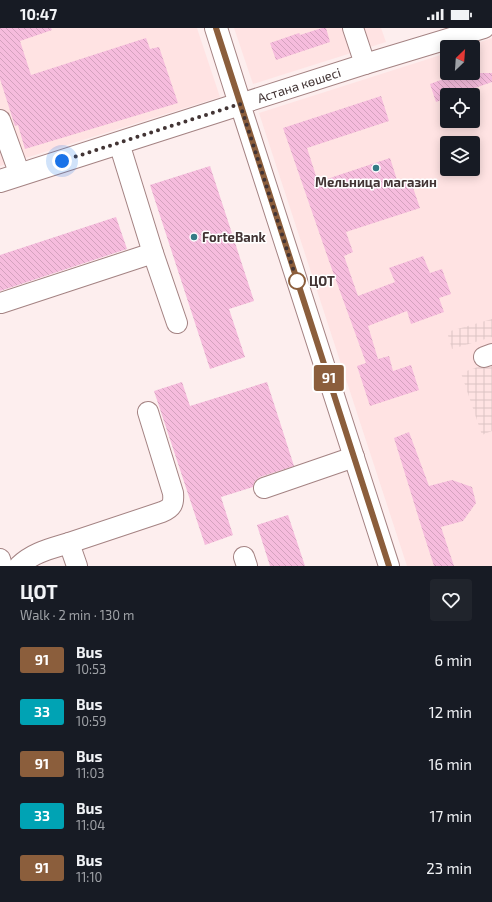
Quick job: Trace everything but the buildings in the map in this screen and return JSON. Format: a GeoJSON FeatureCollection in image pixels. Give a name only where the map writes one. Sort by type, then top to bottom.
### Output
{"type":"FeatureCollection","features":[{"type":"Feature","properties":{"kind":"main road"},"geometry":{"type":"LineString","coordinates":[[216,28],[240,104]]}},
{"type":"Feature","properties":{"kind":"main road","name":"Астана көшесі"},"geometry":{"type":"LineString","coordinates":[[10,178],[240,104]]}},
{"type":"Feature","properties":{"kind":"street"},"geometry":{"type":"LineString","coordinates":[[353,28],[365,64]]}},
{"type":"Feature","properties":{"kind":"street","name":"Астана көшесі"},"geometry":{"type":"LineString","coordinates":[[240,104],[484,28]]}},
{"type":"Feature","properties":{"kind":"street"},"geometry":{"type":"LineString","coordinates":[[240,104],[389,566]]}},
{"type":"Feature","properties":{"kind":"street"},"geometry":{"type":"LineString","coordinates":[[0,120],[10,178]]}},
{"type":"Feature","properties":{"kind":"street"},"geometry":{"type":"LineString","coordinates":[[119,143],[153,253],[177,323]]}},
{"type":"Feature","properties":{"kind":"street"},"geometry":{"type":"LineString","coordinates":[[1,304],[153,253]]}},
{"type":"Feature","properties":{"kind":"street"},"geometry":{"type":"LineString","coordinates":[[19,566],[26,559],[36,553],[162,512],[172,506],[174,500],[173,493],[148,412]]}},
{"type":"Feature","properties":{"kind":"street"},"geometry":{"type":"LineString","coordinates":[[264,488],[354,457]]}},
{"type":"Feature","properties":{"kind":"street"},"geometry":{"type":"LineString","coordinates":[[69,543],[77,566]]}},
{"type":"Feature","properties":{"kind":"street"},"geometry":{"type":"LineString","coordinates":[[0,559],[2,566]]}},
{"type":"Feature","properties":{"kind":"shaded area"},"geometry":{"type":"Polygon","coordinates":[[[0,28],[197,28],[220,97],[0,166],[0,28]]]}},
{"type":"Feature","properties":{"kind":"shaded area"},"geometry":{"type":"Polygon","coordinates":[[[234,28],[381,28],[386,42],[253,84],[234,28]]]}},
{"type":"Feature","properties":{"kind":"shaded area"},"geometry":{"type":"Polygon","coordinates":[[[492,38],[492,566],[407,566],[259,113],[440,55],[440,80],[480,80],[480,42],[492,38]]]}},
{"type":"Feature","properties":{"kind":"shaded area"},"geometry":{"type":"Polygon","coordinates":[[[492,319],[492,337],[452,349],[447,332],[492,319]]]}},
{"type":"Feature","properties":{"kind":"shaded area"},"geometry":{"type":"Polygon","coordinates":[[[492,362],[492,431],[482,435],[461,373],[492,362]]]}},
{"type":"Feature","properties":{"kind":"bus line","name":"91"},"geometry":{"type":"LineString","coordinates":[[216,28],[389,566]]}},
{"type":"Feature","properties":{"kind":"place","name":"Мельница магазин"},"geometry":{"type":"Point","coordinates":[376,168]}},
{"type":"Feature","properties":{"kind":"place","name":"ForteBank"},"geometry":{"type":"Point","coordinates":[194,237]}},
{"type":"Feature","properties":{"kind":"place","name":"ЦОТ"},"geometry":{"type":"Point","coordinates":[297,281]}},
{"type":"Feature","properties":{"kind":"route"},"geometry":{"type":"LineString","coordinates":[[62,161],[240,104],[297,281]]}}]}
